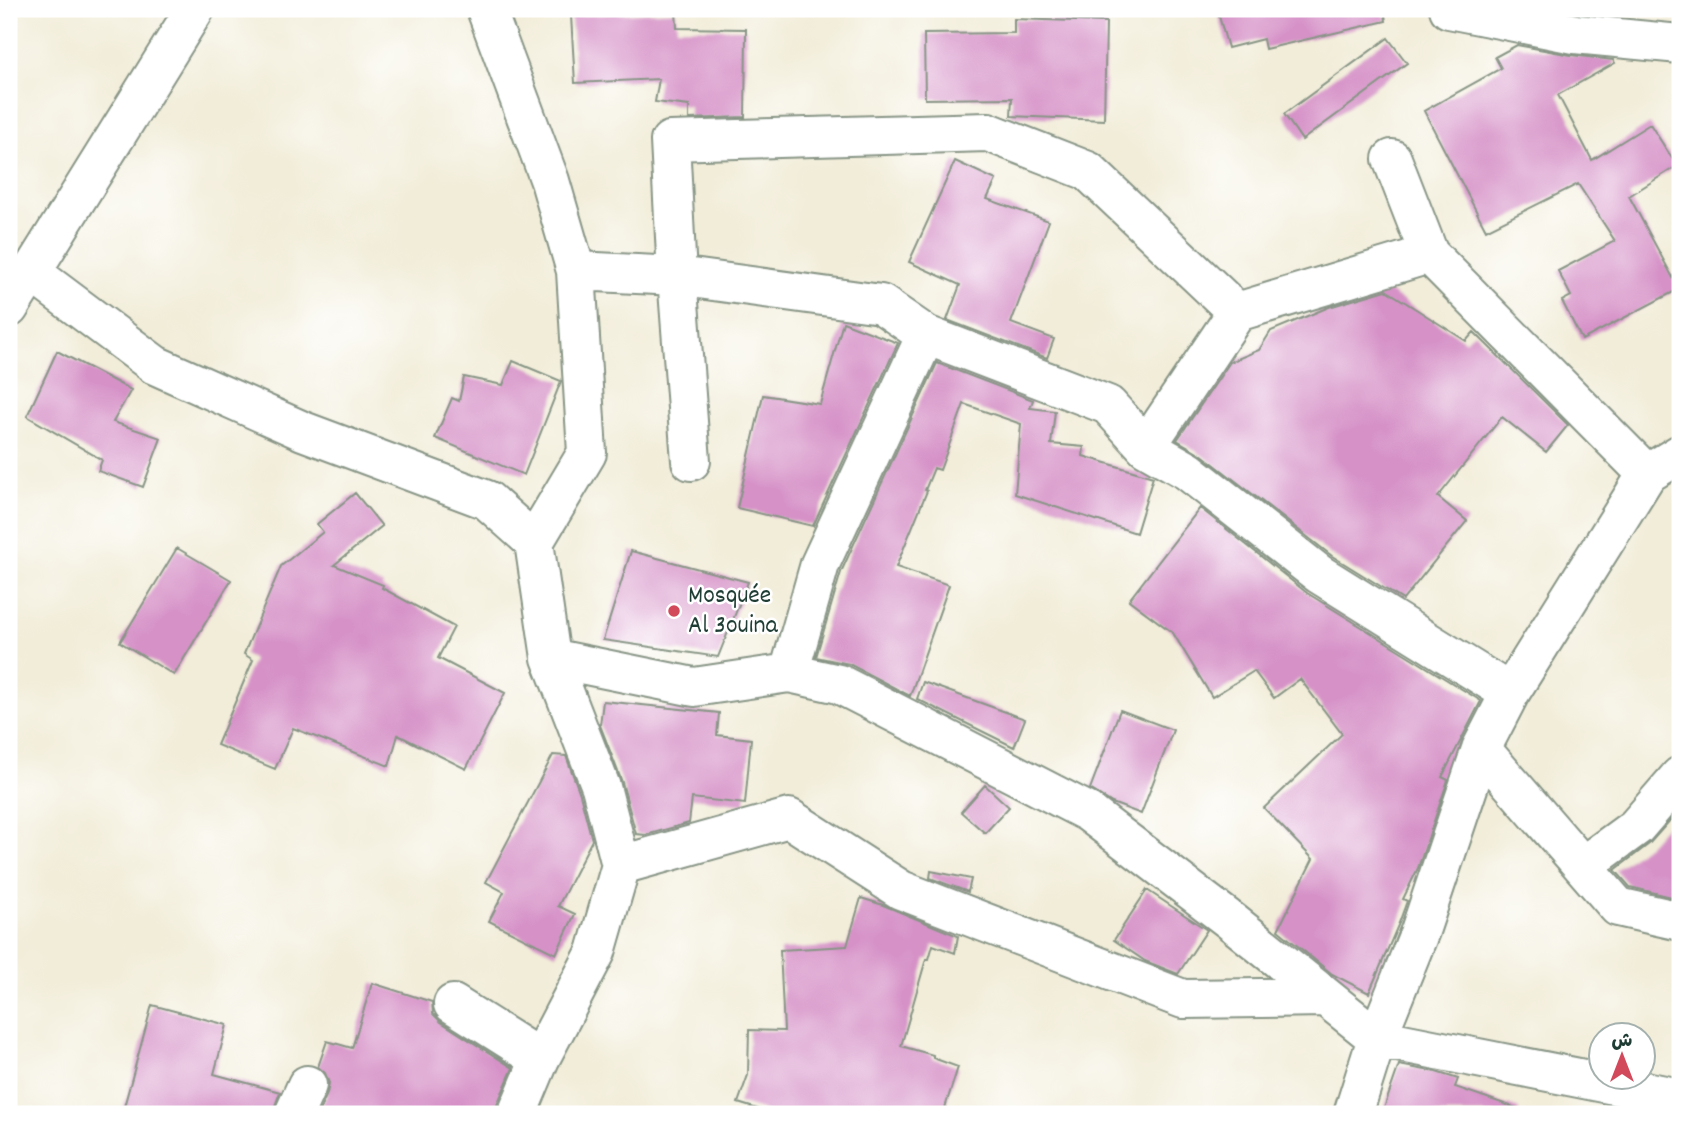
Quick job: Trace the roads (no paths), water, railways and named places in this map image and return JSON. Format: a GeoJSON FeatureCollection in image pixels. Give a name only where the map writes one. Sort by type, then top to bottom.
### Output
{"type":"FeatureCollection","features":[{"type":"Feature","properties":{"kind":"street"},"geometry":{"type":"LineString","coordinates":[[9,308],[195,9]]}},
{"type":"Feature","properties":{"kind":"street"},"geometry":{"type":"LineString","coordinates":[[486,9],[550,181],[576,271],[587,453],[534,542],[551,659],[601,787],[621,865],[596,952],[540,1059],[517,1114]]}},
{"type":"Feature","properties":{"kind":"street"},"geometry":{"type":"LineString","coordinates":[[1449,9],[1575,34],[1680,44]]}},
{"type":"Feature","properties":{"kind":"street"},"geometry":{"type":"LineString","coordinates":[[691,461],[670,142],[988,132],[1088,171],[1237,312]]}},
{"type":"Feature","properties":{"kind":"street"},"geometry":{"type":"LineString","coordinates":[[1392,159],[1429,254],[1647,474]]}},
{"type":"Feature","properties":{"kind":"street"},"geometry":{"type":"LineString","coordinates":[[1146,447],[1237,312],[1429,254]]}},
{"type":"Feature","properties":{"kind":"street"},"geometry":{"type":"LineString","coordinates":[[576,271],[677,276],[881,304],[926,335],[1108,405],[1146,447],[1188,471],[1319,575],[1510,693]]}},
{"type":"Feature","properties":{"kind":"street"},"geometry":{"type":"LineString","coordinates":[[31,272],[155,365],[303,431],[487,500],[534,542]]}},
{"type":"Feature","properties":{"kind":"street"},"geometry":{"type":"LineString","coordinates":[[789,673],[820,564],[926,335]]}},
{"type":"Feature","properties":{"kind":"street"},"geometry":{"type":"LineString","coordinates":[[1353,1114],[1377,1038],[1420,931],[1482,749],[1510,693],[1647,474],[1680,454]]}},
{"type":"Feature","properties":{"kind":"street"},"geometry":{"type":"LineString","coordinates":[[551,659],[694,687],[789,673],[839,684],[1088,812],[1231,921],[1377,1038],[1680,1098]]}},
{"type":"Feature","properties":{"kind":"street"},"geometry":{"type":"LineString","coordinates":[[1482,749],[1618,907],[1680,921]]}},
{"type":"Feature","properties":{"kind":"street"},"geometry":{"type":"LineString","coordinates":[[1584,865],[1636,827],[1680,776]]}},
{"type":"Feature","properties":{"kind":"street"},"geometry":{"type":"LineString","coordinates":[[621,865],[789,818],[901,890],[1184,999],[1325,997]]}},
{"type":"Feature","properties":{"kind":"street"},"geometry":{"type":"LineString","coordinates":[[453,1004],[540,1059]]}},
{"type":"Feature","properties":{"kind":"place","name":"Mosquée Al 3ouina"},"geometry":{"type":"Point","coordinates":[674,611]}}]}
